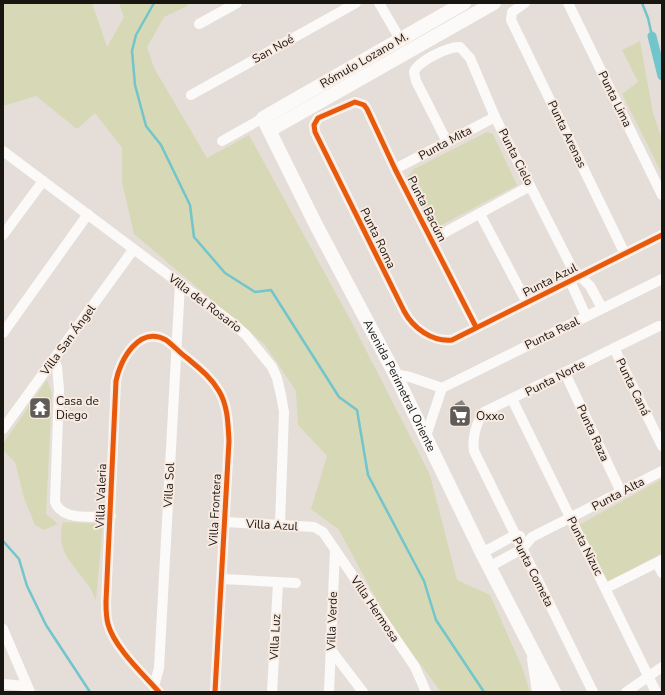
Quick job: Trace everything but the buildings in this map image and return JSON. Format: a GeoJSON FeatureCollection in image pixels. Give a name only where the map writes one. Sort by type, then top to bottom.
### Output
{"type":"FeatureCollection","features":[{"type":"Feature","properties":{"kind":"street"},"geometry":{"type":"LineString","coordinates":[[199,24],[237,3]]}},
{"type":"Feature","properties":{"kind":"street","name":"San Noé"},"geometry":{"type":"LineString","coordinates":[[191,95],[356,3]]}},
{"type":"Feature","properties":{"kind":"street"},"geometry":{"type":"LineString","coordinates":[[379,3],[400,39]]}},
{"type":"Feature","properties":{"kind":"street","name":"Rómulo Lozano M."},"geometry":{"type":"LineString","coordinates":[[266,124],[400,39],[464,3]]}},
{"type":"Feature","properties":{"kind":"street"},"geometry":{"type":"LineString","coordinates":[[222,141],[266,124],[494,3]]}},
{"type":"Feature","properties":{"kind":"street","name":"Punta Arenas"},"geometry":{"type":"LineString","coordinates":[[525,3],[511,14],[511,20],[625,254]]}},
{"type":"Feature","properties":{"kind":"street","name":"Punta Lima"},"geometry":{"type":"LineString","coordinates":[[568,3],[662,195]]}},
{"type":"Feature","properties":{"kind":"street","name":"Punta Cielo"},"geometry":{"type":"LineString","coordinates":[[447,142],[416,80],[414,72],[420,64],[447,49],[460,47],[470,58],[495,117],[572,268],[581,275],[590,286],[602,308]]}},
{"type":"Feature","properties":{"kind":"street","name":"Punta Roma"},"geometry":{"type":"LineString","coordinates":[[359,102],[351,103],[318,118],[314,125],[315,132],[409,321],[422,332],[446,341]]}},
{"type":"Feature","properties":{"kind":"street","name":"Punta Bacúm"},"geometry":{"type":"LineString","coordinates":[[359,102],[367,109],[395,169],[476,327]]}},
{"type":"Feature","properties":{"kind":"street","name":"Punta Mita"},"geometry":{"type":"LineString","coordinates":[[395,169],[495,117]]}},
{"type":"Feature","properties":{"kind":"street","name":"Avenida Perimetral Oriente"},"geometry":{"type":"LineString","coordinates":[[266,124],[316,225],[395,374],[482,553],[554,692]]}},
{"type":"Feature","properties":{"kind":"street","name":"Villa del Rosario"},"geometry":{"type":"LineString","coordinates":[[3,151],[241,330],[264,356],[277,378],[284,412],[280,525]]}},
{"type":"Feature","properties":{"kind":"street"},"geometry":{"type":"LineString","coordinates":[[3,235],[43,181]]}},
{"type":"Feature","properties":{"kind":"street"},"geometry":{"type":"LineString","coordinates":[[431,240],[530,186]]}},
{"type":"Feature","properties":{"kind":"street"},"geometry":{"type":"LineString","coordinates":[[3,333],[88,214]]}},
{"type":"Feature","properties":{"kind":"street"},"geometry":{"type":"LineString","coordinates":[[480,214],[527,302]]}},
{"type":"Feature","properties":{"kind":"street","name":"Punta Azul"},"geometry":{"type":"LineString","coordinates":[[446,341],[452,340],[662,234]]}},
{"type":"Feature","properties":{"kind":"street","name":"Villa San Ángel"},"geometry":{"type":"LineString","coordinates":[[3,429],[134,250]]}},
{"type":"Feature","properties":{"kind":"street"},"geometry":{"type":"LineString","coordinates":[[572,268],[570,281],[586,316]]}},
{"type":"Feature","properties":{"kind":"street","name":"Punta Real"},"geometry":{"type":"LineString","coordinates":[[442,388],[662,279]]}},
{"type":"Feature","properties":{"kind":"street","name":"Villa Sol"},"geometry":{"type":"LineString","coordinates":[[158,691],[180,284]]}},
{"type":"Feature","properties":{"kind":"street","name":"Punta Norte"},"geometry":{"type":"LineString","coordinates":[[474,451],[473,442],[480,417],[484,412],[659,326],[662,326]]}},
{"type":"Feature","properties":{"kind":"street","name":"Villa Valeria"},"geometry":{"type":"LineString","coordinates":[[158,691],[121,647],[108,624],[106,602],[116,382],[118,369],[133,346],[143,338],[158,338],[166,340],[176,349]]}},
{"type":"Feature","properties":{"kind":"street","name":"Punta Caná"},"geometry":{"type":"LineString","coordinates":[[614,348],[662,446]]}},
{"type":"Feature","properties":{"kind":"street","name":"Villa Frontera"},"geometry":{"type":"LineString","coordinates":[[176,349],[208,374],[220,391],[226,405],[229,441],[215,692]]}},
{"type":"Feature","properties":{"kind":"street"},"geometry":{"type":"LineString","coordinates":[[54,360],[57,367],[59,389],[55,502],[59,510],[70,516],[111,516]]}},
{"type":"Feature","properties":{"kind":"street","name":"Punta Raza"},"geometry":{"type":"LineString","coordinates":[[565,373],[621,492]]}},
{"type":"Feature","properties":{"kind":"street"},"geometry":{"type":"LineString","coordinates":[[395,374],[410,377],[442,388],[426,439]]}},
{"type":"Feature","properties":{"kind":"street","name":"Punta Nizuc"},"geometry":{"type":"LineString","coordinates":[[512,399],[656,692]]}},
{"type":"Feature","properties":{"kind":"street","name":"Punta Cometa"},"geometry":{"type":"LineString","coordinates":[[474,451],[593,692]]}},
{"type":"Feature","properties":{"kind":"street","name":"Punta Alta"},"geometry":{"type":"LineString","coordinates":[[489,567],[522,549],[532,537],[662,471]]}},
{"type":"Feature","properties":{"kind":"street","name":"Villa Azul"},"geometry":{"type":"LineString","coordinates":[[225,522],[319,529]]}},
{"type":"Feature","properties":{"kind":"street","name":"Villa Hermosa"},"geometry":{"type":"LineString","coordinates":[[319,529],[323,532],[415,667],[426,692]]}},
{"type":"Feature","properties":{"kind":"street"},"geometry":{"type":"LineString","coordinates":[[482,553],[515,535],[532,537]]}},
{"type":"Feature","properties":{"kind":"street","name":"Villa Verde"},"geometry":{"type":"LineString","coordinates":[[330,692],[335,550]]}},
{"type":"Feature","properties":{"kind":"street"},"geometry":{"type":"LineString","coordinates":[[606,588],[659,561],[662,574]]}},
{"type":"Feature","properties":{"kind":"street"},"geometry":{"type":"LineString","coordinates":[[222,579],[296,583]]}},
{"type":"Feature","properties":{"kind":"street","name":"Villa Luz"},"geometry":{"type":"LineString","coordinates":[[272,692],[278,583]]}},
{"type":"Feature","properties":{"kind":"street"},"geometry":{"type":"LineString","coordinates":[[3,629],[28,689]]}},
{"type":"Feature","properties":{"kind":"street"},"geometry":{"type":"LineString","coordinates":[[331,650],[363,692]]}},
{"type":"Feature","properties":{"kind":"street","name":"Avenida Perimetral Oriente"},"geometry":{"type":"LineString","coordinates":[[533,654],[539,692]]}},
{"type":"Feature","properties":{"kind":"street"},"geometry":{"type":"LineString","coordinates":[[626,692],[662,667]]}},
{"type":"Feature","properties":{"kind":"street"},"geometry":{"type":"LineString","coordinates":[[3,684],[28,689]]}},
{"type":"Feature","properties":{"kind":"green space"},"geometry":{"type":"Polygon","coordinates":[[[3,3],[92,3],[107,47],[124,17],[119,3],[189,3],[187,6],[164,17],[147,47],[154,68],[207,158],[249,135],[350,319],[430,475],[457,580],[490,595],[522,667],[530,692],[441,692],[387,619],[339,530],[311,509],[327,456],[298,425],[296,391],[265,345],[134,234],[122,182],[122,148],[95,113],[77,129],[36,96],[3,106],[3,3]]]}},
{"type":"Feature","properties":{"kind":"green space"},"geometry":{"type":"Polygon","coordinates":[[[640,41],[653,113],[662,139],[662,174],[622,94],[638,82],[622,50],[640,41]]]}},
{"type":"Feature","properties":{"kind":"green space"},"geometry":{"type":"Polygon","coordinates":[[[487,132],[493,134],[517,185],[434,229],[407,177],[414,169],[487,132]]]}},
{"type":"Feature","properties":{"kind":"green space"},"geometry":{"type":"Polygon","coordinates":[[[47,380],[52,393],[46,514],[58,524],[44,530],[35,525],[24,498],[15,462],[3,450],[3,444],[47,380]]]}},
{"type":"Feature","properties":{"kind":"green space"},"geometry":{"type":"Polygon","coordinates":[[[662,479],[662,553],[608,582],[579,525],[662,479]]]}},
{"type":"Feature","properties":{"kind":"green space"},"geometry":{"type":"Polygon","coordinates":[[[63,522],[103,524],[96,600],[88,585],[70,561],[63,548],[61,532],[63,522]]]}},
{"type":"Feature","properties":{"kind":"waterway"},"geometry":{"type":"LineString","coordinates":[[154,3],[136,35],[132,51],[135,85],[146,126],[161,145],[190,205],[194,237],[225,273],[255,292],[271,290],[339,397],[357,410],[368,475],[424,581],[436,620],[484,692]]}},
{"type":"Feature","properties":{"kind":"waterway"},"geometry":{"type":"LineString","coordinates":[[642,3],[648,18],[652,36]]}},
{"type":"Feature","properties":{"kind":"waterway"},"geometry":{"type":"LineString","coordinates":[[652,36],[662,76]]}},
{"type":"Feature","properties":{"kind":"waterway"},"geometry":{"type":"LineString","coordinates":[[3,541],[19,559],[27,586],[46,625],[90,692]]}},
{"type":"Feature","properties":{"kind":"cycle path"},"geometry":{"type":"LineString","coordinates":[[476,327],[364,105],[355,102],[318,118],[314,125],[315,132],[404,311],[412,323],[424,333],[437,339],[452,340],[662,235]]}},
{"type":"Feature","properties":{"kind":"cycle path"},"geometry":{"type":"LineString","coordinates":[[159,692],[116,642],[111,633],[106,616],[116,381],[126,355],[132,347],[147,337],[156,337],[166,340],[209,377],[222,397],[227,415],[229,441],[215,692]]}},
{"type":"Feature","properties":{"kind":"place","name":"Casa de Diego"},"geometry":{"type":"Point","coordinates":[40,408]}},
{"type":"Feature","properties":{"kind":"place","name":"Oxxo"},"geometry":{"type":"Point","coordinates":[460,416]}}]}
